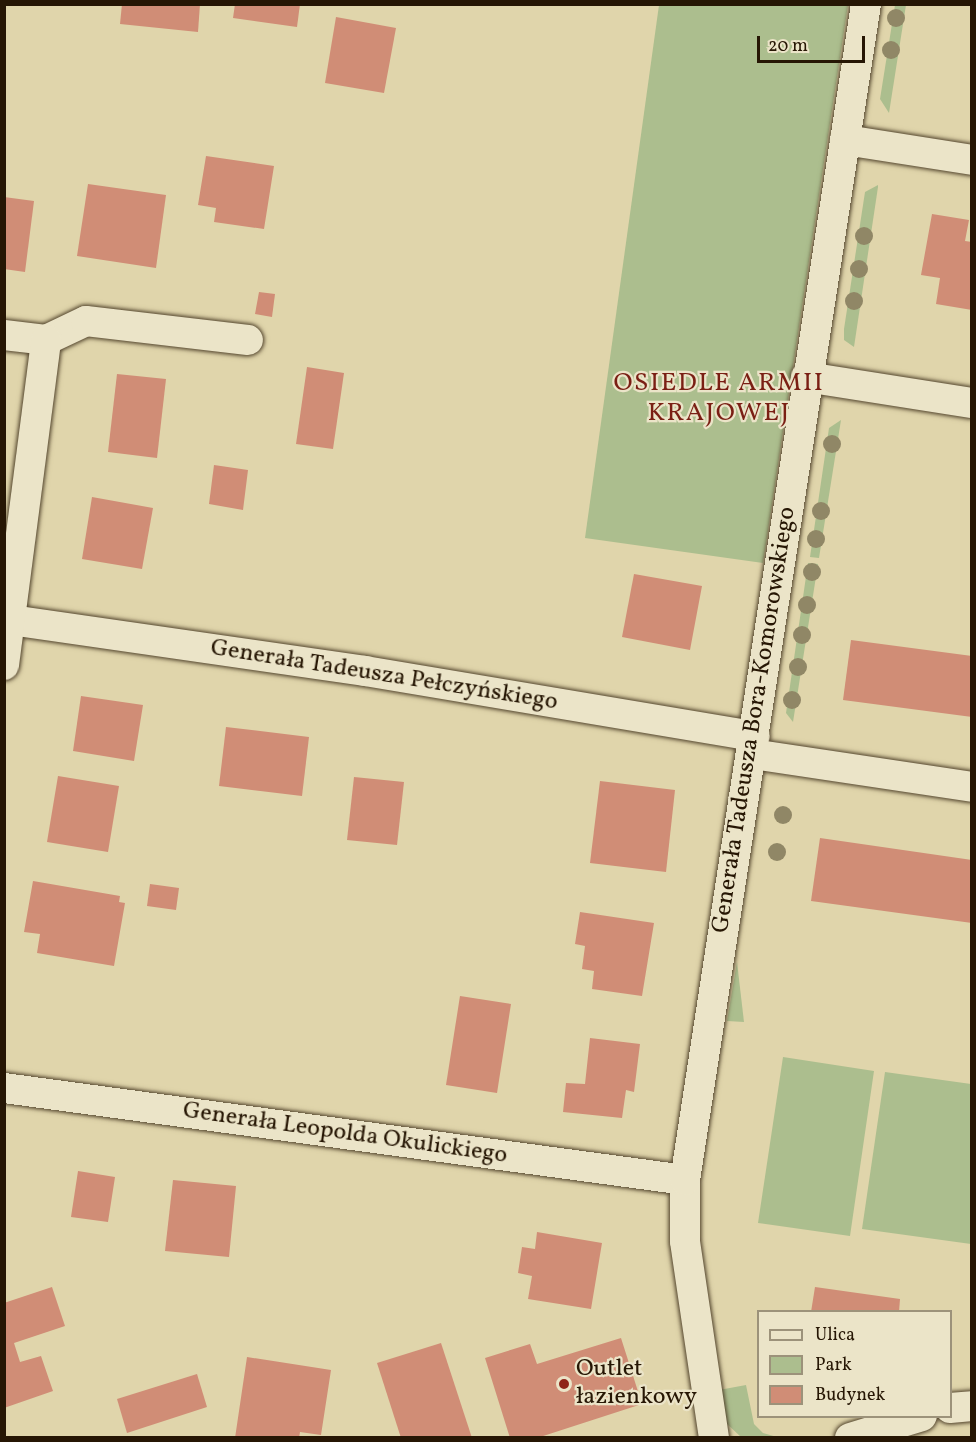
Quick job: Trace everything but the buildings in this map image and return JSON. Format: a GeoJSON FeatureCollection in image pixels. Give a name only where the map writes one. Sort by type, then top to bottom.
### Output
{"type":"FeatureCollection","features":[{"type":"Feature","properties":{"kind":"street","name":"Generała Tadeusza Bora-Komorowskiego"},"geometry":{"type":"LineString","coordinates":[[714,1437],[685,1241],[686,1180],[754,745],[806,377],[866,4]]}},
{"type":"Feature","properties":{"kind":"street"},"geometry":{"type":"LineString","coordinates":[[845,140],[972,160]]}},
{"type":"Feature","properties":{"kind":"street"},"geometry":{"type":"LineString","coordinates":[[4,335],[46,340],[86,321],[248,340]]}},
{"type":"Feature","properties":{"kind":"street"},"geometry":{"type":"LineString","coordinates":[[4,665],[46,340]]}},
{"type":"Feature","properties":{"kind":"street"},"geometry":{"type":"LineString","coordinates":[[806,377],[972,403]]}},
{"type":"Feature","properties":{"kind":"street","name":"Generała Tadeusza Pełczyńskiego"},"geometry":{"type":"LineString","coordinates":[[11,620],[365,671],[972,787]]}},
{"type":"Feature","properties":{"kind":"street","name":"Generała Leopolda Okulickiego"},"geometry":{"type":"LineString","coordinates":[[4,1088],[686,1180]]}},
{"type":"Feature","properties":{"kind":"street"},"geometry":{"type":"LineString","coordinates":[[952,1408],[972,1406]]}},
{"type":"Feature","properties":{"kind":"street"},"geometry":{"type":"LineString","coordinates":[[850,1437],[915,1418]]}},
{"type":"Feature","properties":{"kind":"green space"},"geometry":{"type":"Polygon","coordinates":[[[659,5],[848,5],[763,563],[585,538],[659,5]]]}},
{"type":"Feature","properties":{"kind":"green space"},"geometry":{"type":"Polygon","coordinates":[[[895,5],[906,5],[889,113],[880,99],[895,5]]]}},
{"type":"Feature","properties":{"kind":"green space"},"geometry":{"type":"Polygon","coordinates":[[[878,185],[854,347],[844,340],[844,329],[865,192],[878,185]]]}},
{"type":"Feature","properties":{"kind":"green space"},"geometry":{"type":"Polygon","coordinates":[[[841,420],[819,558],[810,557],[829,428],[841,420]]]}},
{"type":"Feature","properties":{"kind":"green space"},"geometry":{"type":"Polygon","coordinates":[[[808,563],[818,564],[793,722],[786,713],[808,563]]]}},
{"type":"Feature","properties":{"kind":"green space"},"geometry":{"type":"Polygon","coordinates":[[[737,962],[744,1022],[727,1021],[737,962]]]}},
{"type":"Feature","properties":{"kind":"green space"},"geometry":{"type":"Polygon","coordinates":[[[783,1057],[874,1071],[850,1236],[758,1223],[783,1057]]]}},
{"type":"Feature","properties":{"kind":"green space"},"geometry":{"type":"Polygon","coordinates":[[[885,1072],[971,1084],[971,1244],[862,1229],[885,1072]]]}},
{"type":"Feature","properties":{"kind":"green space"},"geometry":{"type":"Polygon","coordinates":[[[746,1385],[754,1424],[763,1433],[777,1437],[741,1437],[726,1423],[719,1390],[746,1385]]]}},
{"type":"Feature","properties":{"kind":"place","name":"Outlet łazienkowy"},"geometry":{"type":"Point","coordinates":[564,1384]}},
{"type":"Feature","properties":{"kind":"district","name":"OSIEDLE ARMII KRAJOWEJ"},"geometry":{"type":"Point","coordinates":[719,399]}}]}
